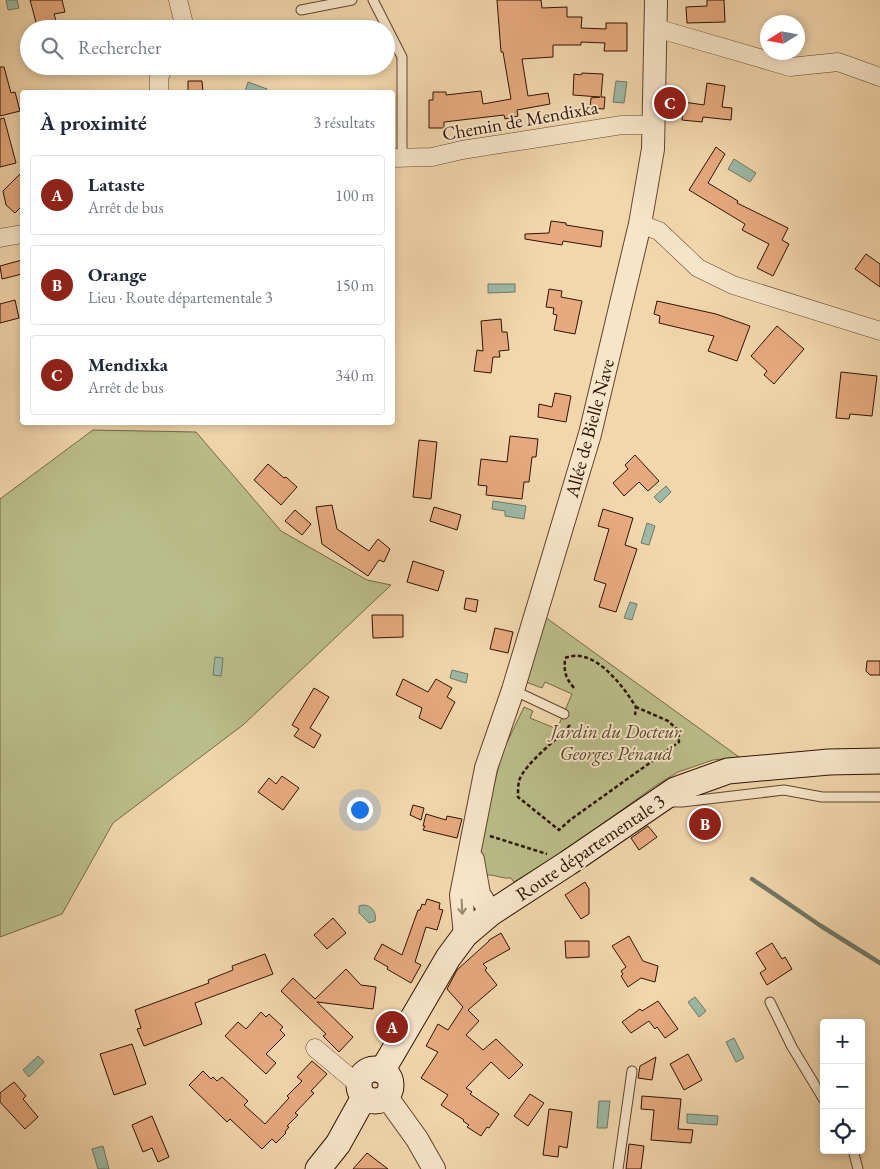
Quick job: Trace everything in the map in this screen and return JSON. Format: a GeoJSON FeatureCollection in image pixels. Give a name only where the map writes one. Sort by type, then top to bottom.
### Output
{"type":"FeatureCollection","features":[{"type":"Feature","properties":{"kind":"main road","name":"Route départementale 3"},"geometry":{"type":"LineString","coordinates":[[370,1093],[391,1089],[388,1076],[382,1071],[448,958],[465,935],[491,913],[658,801],[675,790],[728,771],[828,762],[880,761]]}},
{"type":"Feature","properties":{"kind":"main road"},"geometry":{"type":"LineString","coordinates":[[318,1169],[338,1144],[370,1093]]}},
{"type":"Feature","properties":{"kind":"street"},"geometry":{"type":"LineString","coordinates":[[178,0],[183,20]]}},
{"type":"Feature","properties":{"kind":"street","name":"Allée de Bielle Nave"},"geometry":{"type":"LineString","coordinates":[[465,935],[462,895],[486,768],[513,690],[590,434],[640,224],[653,149],[656,0]]}},
{"type":"Feature","properties":{"kind":"street"},"geometry":{"type":"LineString","coordinates":[[656,28],[790,67],[838,62],[880,77]]}},
{"type":"Feature","properties":{"kind":"street"},"geometry":{"type":"LineString","coordinates":[[159,90],[160,75]]}},
{"type":"Feature","properties":{"kind":"street","name":"Chemin de Mendixka"},"geometry":{"type":"LineString","coordinates":[[397,158],[432,157],[462,150],[622,125],[654,125]]}},
{"type":"Feature","properties":{"kind":"street"},"geometry":{"type":"LineString","coordinates":[[640,224],[659,232],[698,268],[733,285],[880,331]]}},
{"type":"Feature","properties":{"kind":"street"},"geometry":{"type":"LineString","coordinates":[[0,238],[20,234]]}},
{"type":"Feature","properties":{"kind":"street","name":"Allée de Bielle Nave"},"geometry":{"type":"LineString","coordinates":[[471,846],[479,894],[491,913]]}},
{"type":"Feature","properties":{"kind":"street"},"geometry":{"type":"LineString","coordinates":[[315,1048],[370,1093],[417,1139],[434,1169]]}},
{"type":"Feature","properties":{"kind":"lane"},"geometry":{"type":"LineString","coordinates":[[301,10],[352,0]]}},
{"type":"Feature","properties":{"kind":"lane"},"geometry":{"type":"LineString","coordinates":[[372,0],[382,20]]}},
{"type":"Feature","properties":{"kind":"lane"},"geometry":{"type":"LineString","coordinates":[[395,44],[402,58],[397,158]]}},
{"type":"Feature","properties":{"kind":"lane"},"geometry":{"type":"LineString","coordinates":[[513,690],[564,714]]}},
{"type":"Feature","properties":{"kind":"lane"},"geometry":{"type":"LineString","coordinates":[[658,801],[682,802],[784,790],[822,797],[880,797]]}},
{"type":"Feature","properties":{"kind":"lane"},"geometry":{"type":"LineString","coordinates":[[770,1002],[792,1047],[820,1093]]}},
{"type":"Feature","properties":{"kind":"lane"},"geometry":{"type":"LineString","coordinates":[[618,1169],[632,1071]]}},
{"type":"Feature","properties":{"kind":"lane"},"geometry":{"type":"LineString","coordinates":[[854,1154],[858,1169]]}},
{"type":"Feature","properties":{"kind":"path"},"geometry":{"type":"LineString","coordinates":[[573,718],[563,733],[534,760],[520,779],[518,797],[559,830],[584,809],[679,742],[678,730],[668,721],[636,707],[623,686],[605,669],[590,659],[579,655],[565,658],[566,678],[574,688]]}},
{"type":"Feature","properties":{"kind":"path"},"geometry":{"type":"LineString","coordinates":[[635,715],[636,707]]}},
{"type":"Feature","properties":{"kind":"green space"},"geometry":{"type":"Polygon","coordinates":[[[93,430],[196,432],[281,531],[367,580],[391,585],[243,725],[113,823],[62,914],[0,937],[0,499],[93,430]]]}},
{"type":"Feature","properties":{"kind":"green space","name":"Jardin du Docteur Georges Pénaud"},"geometry":{"type":"Polygon","coordinates":[[[545,617],[739,757],[713,760],[678,772],[655,786],[558,856],[514,882],[511,878],[485,875],[478,856],[502,753],[524,707],[533,711],[530,718],[557,729],[572,694],[545,682],[542,688],[526,682],[545,617]]]}},
{"type":"Feature","properties":{"kind":"shaded area"},"geometry":{"type":"Polygon","coordinates":[[[6,0],[17,0],[19,8],[8,10],[6,0]]]}},
{"type":"Feature","properties":{"kind":"shaded area"},"geometry":{"type":"Polygon","coordinates":[[[616,81],[627,82],[624,103],[613,102],[616,81]]]}},
{"type":"Feature","properties":{"kind":"shaded area"},"geometry":{"type":"Polygon","coordinates":[[[248,82],[267,89],[267,90],[245,90],[248,82]]]}},
{"type":"Feature","properties":{"kind":"shaded area"},"geometry":{"type":"Polygon","coordinates":[[[734,159],[756,173],[750,182],[728,169],[734,159]]]}},
{"type":"Feature","properties":{"kind":"shaded area"},"geometry":{"type":"Polygon","coordinates":[[[488,284],[515,284],[515,292],[488,293],[488,284]]]}},
{"type":"Feature","properties":{"kind":"shaded area"},"geometry":{"type":"Polygon","coordinates":[[[666,486],[671,492],[660,503],[654,497],[666,486]]]}},
{"type":"Feature","properties":{"kind":"shaded area"},"geometry":{"type":"Polygon","coordinates":[[[493,501],[526,506],[524,519],[505,516],[505,511],[492,509],[493,501]]]}},
{"type":"Feature","properties":{"kind":"shaded area"},"geometry":{"type":"Polygon","coordinates":[[[647,523],[655,526],[649,545],[641,543],[647,523]]]}},
{"type":"Feature","properties":{"kind":"shaded area"},"geometry":{"type":"Polygon","coordinates":[[[630,602],[637,604],[632,620],[624,618],[630,602]]]}},
{"type":"Feature","properties":{"kind":"shaded area"},"geometry":{"type":"Polygon","coordinates":[[[215,657],[223,658],[221,676],[213,675],[215,657]]]}},
{"type":"Feature","properties":{"kind":"shaded area"},"geometry":{"type":"Polygon","coordinates":[[[452,670],[468,674],[466,683],[450,678],[452,670]]]}},
{"type":"Feature","properties":{"kind":"shaded area"},"geometry":{"type":"Polygon","coordinates":[[[359,906],[369,906],[373,910],[375,921],[369,923],[359,913],[359,906]]]}},
{"type":"Feature","properties":{"kind":"shaded area"},"geometry":{"type":"Polygon","coordinates":[[[695,997],[706,1011],[699,1017],[688,1002],[695,997]]]}},
{"type":"Feature","properties":{"kind":"shaded area"},"geometry":{"type":"Polygon","coordinates":[[[734,1038],[744,1058],[736,1062],[726,1042],[734,1038]]]}},
{"type":"Feature","properties":{"kind":"shaded area"},"geometry":{"type":"Polygon","coordinates":[[[38,1056],[44,1062],[29,1077],[23,1070],[38,1056]]]}},
{"type":"Feature","properties":{"kind":"shaded area"},"geometry":{"type":"Polygon","coordinates":[[[599,1101],[610,1101],[607,1128],[597,1128],[599,1101]]]}},
{"type":"Feature","properties":{"kind":"shaded area"},"geometry":{"type":"Polygon","coordinates":[[[687,1114],[718,1116],[717,1125],[687,1123],[687,1114]]]}},
{"type":"Feature","properties":{"kind":"shaded area"},"geometry":{"type":"Polygon","coordinates":[[[103,1146],[109,1169],[98,1169],[92,1149],[103,1146]]]}},
{"type":"Feature","properties":{"kind":"building"},"geometry":{"type":"Polygon","coordinates":[[[30,0],[62,0],[65,12],[54,14],[56,20],[35,20],[30,0]]]}},
{"type":"Feature","properties":{"kind":"building"},"geometry":{"type":"Polygon","coordinates":[[[497,0],[541,0],[542,8],[567,7],[567,17],[582,17],[581,28],[606,29],[606,23],[627,23],[627,51],[604,51],[605,43],[581,42],[581,45],[553,45],[553,57],[522,59],[528,96],[548,93],[550,104],[517,110],[518,116],[505,119],[504,115],[444,122],[444,128],[429,128],[429,100],[433,100],[433,92],[446,92],[446,95],[481,91],[483,104],[511,99],[503,52],[501,52],[497,0]]]}},
{"type":"Feature","properties":{"kind":"building"},"geometry":{"type":"Polygon","coordinates":[[[707,0],[724,0],[725,22],[687,23],[686,7],[707,6],[707,0]]]}},
{"type":"Feature","properties":{"kind":"building"},"geometry":{"type":"Polygon","coordinates":[[[0,67],[4,67],[11,93],[15,92],[20,111],[0,116],[0,67]]]}},
{"type":"Feature","properties":{"kind":"building"},"geometry":{"type":"Polygon","coordinates":[[[582,73],[603,74],[601,97],[605,97],[604,109],[590,108],[591,98],[600,97],[573,95],[574,74],[581,75],[582,73]]]}},
{"type":"Feature","properties":{"kind":"building"},"geometry":{"type":"Polygon","coordinates":[[[188,81],[202,81],[203,90],[188,90],[188,81]]]}},
{"type":"Feature","properties":{"kind":"building"},"geometry":{"type":"Polygon","coordinates":[[[707,83],[725,86],[722,107],[732,108],[731,120],[703,117],[702,122],[682,120],[684,102],[704,105],[707,83]]]}},
{"type":"Feature","properties":{"kind":"building"},"geometry":{"type":"Polygon","coordinates":[[[4,118],[16,163],[0,167],[0,119],[4,118]]]}},
{"type":"Feature","properties":{"kind":"building"},"geometry":{"type":"Polygon","coordinates":[[[716,147],[725,154],[708,183],[738,201],[737,203],[788,228],[782,240],[789,244],[773,276],[757,268],[769,244],[742,230],[745,224],[689,190],[716,147]]]}},
{"type":"Feature","properties":{"kind":"building"},"geometry":{"type":"Polygon","coordinates":[[[20,174],[20,208],[15,213],[6,205],[3,191],[20,174]]]}},
{"type":"Feature","properties":{"kind":"building"},"geometry":{"type":"Polygon","coordinates":[[[551,221],[603,231],[601,247],[563,241],[562,245],[525,239],[525,234],[549,233],[551,221]]]}},
{"type":"Feature","properties":{"kind":"building"},"geometry":{"type":"Polygon","coordinates":[[[866,254],[880,264],[880,287],[855,269],[866,254]]]}},
{"type":"Feature","properties":{"kind":"building"},"geometry":{"type":"Polygon","coordinates":[[[20,261],[20,274],[2,279],[0,266],[20,261]]]}},
{"type":"Feature","properties":{"kind":"building"},"geometry":{"type":"Polygon","coordinates":[[[549,289],[562,291],[561,297],[582,301],[575,334],[554,330],[557,315],[553,314],[554,308],[546,307],[549,289]]]}},
{"type":"Feature","properties":{"kind":"building"},"geometry":{"type":"Polygon","coordinates":[[[15,300],[19,318],[0,323],[0,304],[15,300]]]}},
{"type":"Feature","properties":{"kind":"building"},"geometry":{"type":"Polygon","coordinates":[[[657,301],[716,314],[750,326],[737,361],[708,351],[714,336],[659,323],[660,316],[654,314],[657,301]]]}},
{"type":"Feature","properties":{"kind":"building"},"geometry":{"type":"Polygon","coordinates":[[[501,319],[502,332],[507,332],[509,350],[499,351],[500,357],[493,357],[491,373],[474,371],[477,350],[483,351],[481,321],[501,319]]]}},
{"type":"Feature","properties":{"kind":"building"},"geometry":{"type":"Polygon","coordinates":[[[777,326],[804,349],[774,384],[764,375],[767,371],[751,356],[777,326]]]}},
{"type":"Feature","properties":{"kind":"building"},"geometry":{"type":"Polygon","coordinates":[[[841,372],[877,376],[872,416],[850,414],[849,419],[836,418],[841,372]]]}},
{"type":"Feature","properties":{"kind":"building"},"geometry":{"type":"Polygon","coordinates":[[[555,393],[571,396],[566,422],[538,417],[539,404],[552,407],[555,393]]]}},
{"type":"Feature","properties":{"kind":"building"},"geometry":{"type":"Polygon","coordinates":[[[510,436],[538,439],[536,457],[532,457],[529,482],[524,482],[522,499],[486,495],[487,486],[478,485],[481,459],[507,462],[510,436]]]}},
{"type":"Feature","properties":{"kind":"building"},"geometry":{"type":"Polygon","coordinates":[[[419,440],[437,442],[431,499],[413,497],[419,440]]]}},
{"type":"Feature","properties":{"kind":"building"},"geometry":{"type":"Polygon","coordinates":[[[635,455],[659,481],[648,491],[639,482],[624,496],[613,483],[628,469],[625,465],[635,455]]]}},
{"type":"Feature","properties":{"kind":"building"},"geometry":{"type":"Polygon","coordinates":[[[268,464],[297,487],[281,505],[254,480],[268,464]]]}},
{"type":"Feature","properties":{"kind":"building"},"geometry":{"type":"Polygon","coordinates":[[[332,505],[337,529],[369,551],[378,539],[390,549],[384,562],[379,560],[368,576],[322,544],[316,507],[332,505]]]}},
{"type":"Feature","properties":{"kind":"building"},"geometry":{"type":"Polygon","coordinates":[[[434,507],[461,515],[457,530],[430,521],[434,507]]]}},
{"type":"Feature","properties":{"kind":"building"},"geometry":{"type":"Polygon","coordinates":[[[603,509],[633,518],[625,545],[637,549],[616,612],[599,607],[606,584],[594,580],[609,529],[598,526],[603,509]]]}},
{"type":"Feature","properties":{"kind":"building"},"geometry":{"type":"Polygon","coordinates":[[[295,510],[311,524],[302,535],[285,521],[295,510]]]}},
{"type":"Feature","properties":{"kind":"building"},"geometry":{"type":"Polygon","coordinates":[[[413,561],[444,571],[438,591],[407,582],[413,561]]]}},
{"type":"Feature","properties":{"kind":"building"},"geometry":{"type":"Polygon","coordinates":[[[466,598],[478,600],[476,612],[464,609],[466,598]]]}},
{"type":"Feature","properties":{"kind":"building"},"geometry":{"type":"Polygon","coordinates":[[[372,615],[403,615],[403,637],[373,638],[372,615]]]}},
{"type":"Feature","properties":{"kind":"building"},"geometry":{"type":"Polygon","coordinates":[[[495,628],[513,632],[508,653],[490,649],[495,628]]]}},
{"type":"Feature","properties":{"kind":"building"},"geometry":{"type":"Polygon","coordinates":[[[867,661],[880,661],[880,675],[870,675],[866,671],[867,661]]]}},
{"type":"Feature","properties":{"kind":"building"},"geometry":{"type":"Polygon","coordinates":[[[403,679],[428,692],[436,679],[452,688],[447,697],[455,702],[441,729],[419,718],[422,708],[396,695],[403,679]]]}},
{"type":"Feature","properties":{"kind":"building"},"geometry":{"type":"Polygon","coordinates":[[[314,688],[329,697],[310,728],[321,735],[314,748],[294,736],[299,729],[292,725],[314,688]]]}},
{"type":"Feature","properties":{"kind":"building"},"geometry":{"type":"Polygon","coordinates":[[[282,776],[299,788],[283,810],[258,792],[269,778],[276,784],[282,776]]]}},
{"type":"Feature","properties":{"kind":"building"},"geometry":{"type":"Polygon","coordinates":[[[413,805],[424,808],[421,820],[410,815],[413,805]]]}},
{"type":"Feature","properties":{"kind":"building"},"geometry":{"type":"Polygon","coordinates":[[[695,811],[715,811],[715,836],[695,836],[695,811]]]}},
{"type":"Feature","properties":{"kind":"building"},"geometry":{"type":"Polygon","coordinates":[[[426,814],[446,820],[447,816],[462,819],[457,838],[423,830],[426,814]]]}},
{"type":"Feature","properties":{"kind":"building"},"geometry":{"type":"Polygon","coordinates":[[[648,826],[657,837],[639,850],[631,838],[648,826]]]}},
{"type":"Feature","properties":{"kind":"building"},"geometry":{"type":"Polygon","coordinates":[[[585,882],[589,889],[589,914],[581,919],[565,895],[585,882]]]}},
{"type":"Feature","properties":{"kind":"building"},"geometry":{"type":"Polygon","coordinates":[[[427,899],[440,903],[439,909],[443,910],[437,930],[426,927],[415,962],[421,965],[411,983],[374,959],[382,944],[402,955],[418,910],[420,910],[422,904],[425,905],[427,899]]]}},
{"type":"Feature","properties":{"kind":"building"},"geometry":{"type":"Polygon","coordinates":[[[333,918],[346,933],[327,949],[314,935],[333,918]]]}},
{"type":"Feature","properties":{"kind":"building"},"geometry":{"type":"Polygon","coordinates":[[[501,933],[510,949],[483,964],[487,968],[485,970],[497,985],[468,1010],[479,1021],[466,1035],[483,1050],[496,1039],[523,1065],[509,1079],[491,1062],[466,1088],[472,1092],[470,1094],[499,1114],[481,1136],[467,1127],[469,1125],[464,1120],[441,1105],[448,1095],[421,1078],[438,1052],[426,1046],[438,1024],[448,1030],[463,1007],[447,989],[457,970],[489,940],[501,933]]]}},
{"type":"Feature","properties":{"kind":"building"},"geometry":{"type":"Polygon","coordinates":[[[629,936],[643,961],[658,966],[655,982],[641,978],[628,987],[621,976],[623,974],[621,971],[626,967],[612,946],[629,936]]]}},
{"type":"Feature","properties":{"kind":"building"},"geometry":{"type":"Polygon","coordinates":[[[565,941],[589,941],[589,957],[566,958],[565,941]]]}},
{"type":"Feature","properties":{"kind":"building"},"geometry":{"type":"Polygon","coordinates":[[[772,943],[782,959],[785,957],[792,969],[767,985],[760,973],[766,969],[756,953],[772,943]]]}},
{"type":"Feature","properties":{"kind":"building"},"geometry":{"type":"Polygon","coordinates":[[[265,954],[273,974],[195,1003],[202,1024],[144,1046],[137,1029],[141,1028],[135,1010],[209,983],[208,980],[233,970],[232,966],[265,954]]]}},
{"type":"Feature","properties":{"kind":"building"},"geometry":{"type":"Polygon","coordinates":[[[346,969],[361,985],[376,987],[373,1009],[317,1002],[353,1037],[339,1052],[323,1036],[326,1034],[281,991],[293,978],[315,999],[346,969]]]}},
{"type":"Feature","properties":{"kind":"building"},"geometry":{"type":"Polygon","coordinates":[[[658,1001],[678,1029],[665,1038],[657,1027],[655,1029],[649,1021],[631,1033],[622,1022],[640,1009],[642,1011],[658,1001]]]}},
{"type":"Feature","properties":{"kind":"building"},"geometry":{"type":"Polygon","coordinates":[[[261,1012],[266,1017],[269,1014],[283,1027],[280,1030],[285,1035],[266,1054],[276,1063],[266,1074],[225,1036],[238,1022],[246,1029],[261,1012]]]}},
{"type":"Feature","properties":{"kind":"building"},"geometry":{"type":"Polygon","coordinates":[[[132,1044],[146,1084],[114,1095],[100,1054],[132,1044]]]}},
{"type":"Feature","properties":{"kind":"building"},"geometry":{"type":"Polygon","coordinates":[[[688,1054],[702,1080],[684,1090],[670,1064],[688,1054]]]}},
{"type":"Feature","properties":{"kind":"building"},"geometry":{"type":"Polygon","coordinates":[[[656,1057],[652,1080],[638,1078],[640,1066],[656,1057]]]}},
{"type":"Feature","properties":{"kind":"building"},"geometry":{"type":"Polygon","coordinates":[[[312,1061],[327,1074],[311,1091],[314,1093],[295,1113],[298,1115],[287,1126],[289,1127],[286,1133],[276,1143],[272,1139],[262,1149],[230,1119],[227,1122],[189,1085],[203,1071],[211,1079],[213,1077],[217,1081],[222,1077],[248,1101],[244,1105],[265,1124],[289,1098],[287,1096],[302,1081],[297,1077],[312,1061]]]}},
{"type":"Feature","properties":{"kind":"building"},"geometry":{"type":"Polygon","coordinates":[[[14,1082],[26,1096],[23,1099],[38,1117],[25,1129],[0,1102],[0,1093],[14,1082]]]}},
{"type":"Feature","properties":{"kind":"building"},"geometry":{"type":"Polygon","coordinates":[[[530,1094],[544,1103],[528,1126],[514,1116],[530,1094]]]}},
{"type":"Feature","properties":{"kind":"building"},"geometry":{"type":"Polygon","coordinates":[[[642,1096],[681,1099],[678,1129],[693,1130],[691,1143],[651,1140],[654,1110],[641,1109],[642,1096]]]}},
{"type":"Feature","properties":{"kind":"building"},"geometry":{"type":"Polygon","coordinates":[[[549,1109],[572,1112],[567,1148],[559,1146],[558,1157],[543,1155],[549,1109]]]}},
{"type":"Feature","properties":{"kind":"building"},"geometry":{"type":"Polygon","coordinates":[[[152,1116],[169,1157],[158,1162],[152,1148],[143,1152],[132,1125],[152,1116]]]}},
{"type":"Feature","properties":{"kind":"building"},"geometry":{"type":"Polygon","coordinates":[[[629,1144],[644,1146],[641,1169],[626,1169],[629,1144]]]}},
{"type":"Feature","properties":{"kind":"building"},"geometry":{"type":"Polygon","coordinates":[[[367,1153],[388,1169],[353,1169],[367,1153]]]}},
{"type":"Feature","properties":{"kind":"waterway"},"geometry":{"type":"LineString","coordinates":[[752,879],[880,963]]}},
{"type":"Feature","properties":{"kind":"place","name":"Mendixka"},"geometry":{"type":"Point","coordinates":[670,103]}},
{"type":"Feature","properties":{"kind":"place","name":"Orange"},"geometry":{"type":"Point","coordinates":[705,824]}},
{"type":"Feature","properties":{"kind":"place","name":"Lataste"},"geometry":{"type":"Point","coordinates":[392,1027]}}]}
